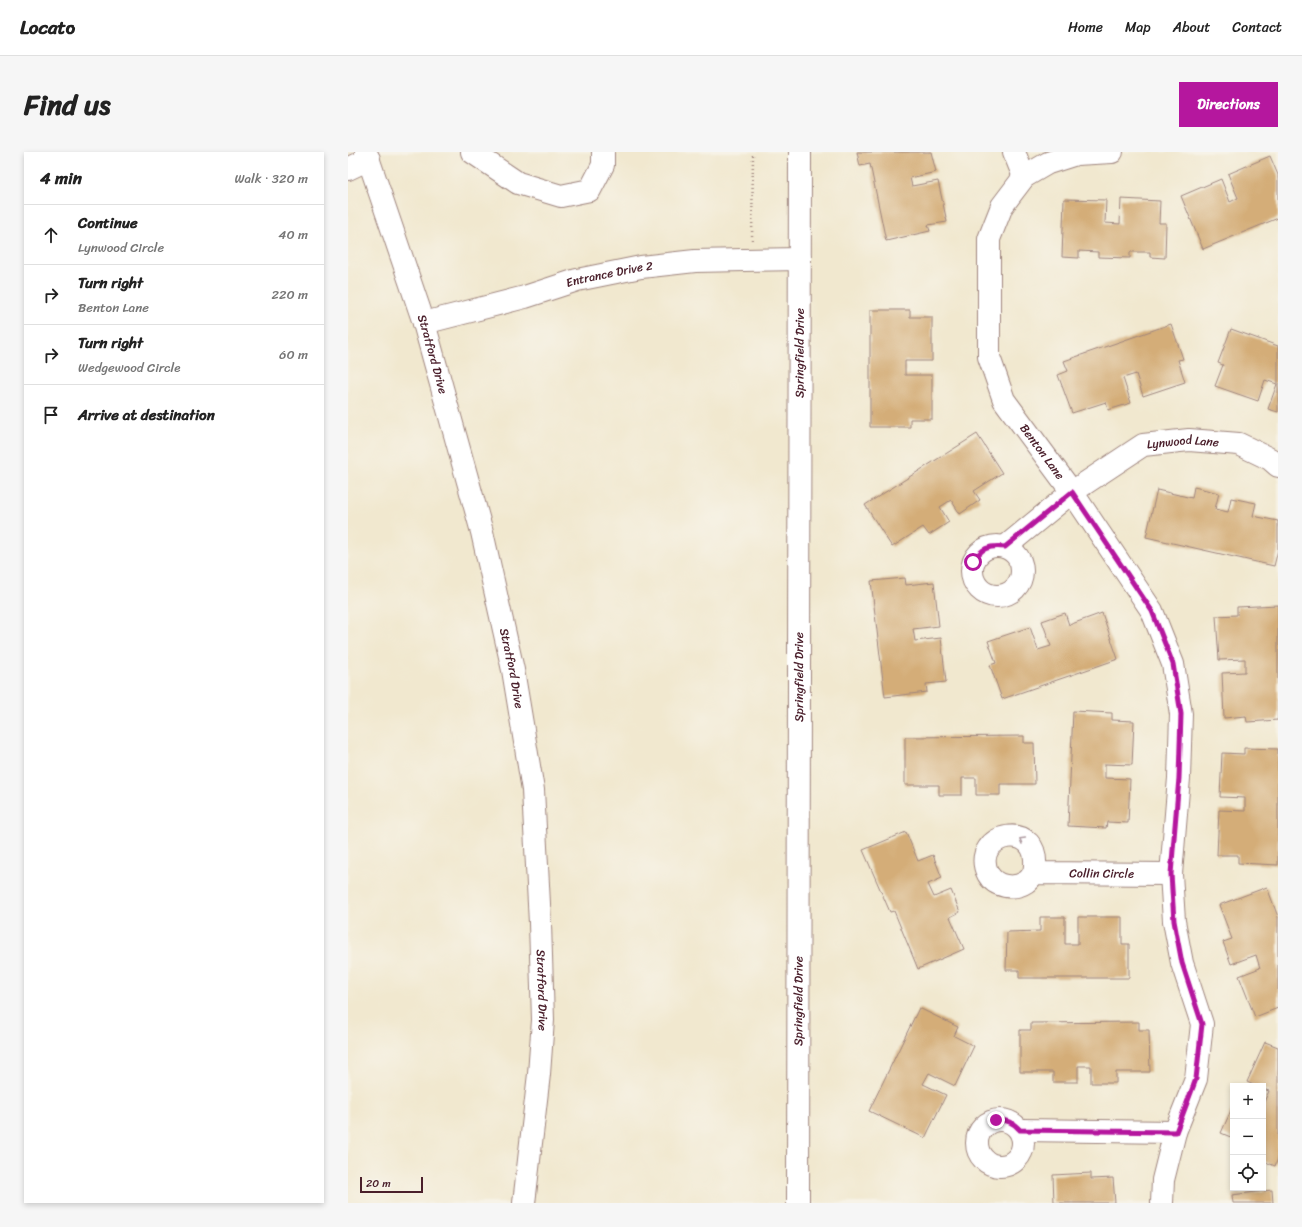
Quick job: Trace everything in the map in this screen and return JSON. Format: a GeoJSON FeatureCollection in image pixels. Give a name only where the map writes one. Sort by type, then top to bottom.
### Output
{"type":"FeatureCollection","features":[{"type":"Feature","properties":{"kind":"street"},"geometry":{"type":"LineString","coordinates":[[472,152],[518,182],[560,196],[590,190],[603,165],[603,152]]}},
{"type":"Feature","properties":{"kind":"street","name":"Springfield Drive"},"geometry":{"type":"LineString","coordinates":[[798,1203],[800,152]]}},
{"type":"Feature","properties":{"kind":"street"},"geometry":{"type":"LineString","coordinates":[[1014,152],[1024,177]]}},
{"type":"Feature","properties":{"kind":"street","name":"Benton Lane"},"geometry":{"type":"LineString","coordinates":[[1112,152],[1076,154],[1048,163],[1024,177],[1002,206],[989,239],[989,357],[1004,400],[1072,492],[1152,611],[1173,664],[1181,714],[1179,778],[1171,874],[1174,921],[1182,963],[1202,1024],[1196,1079],[1176,1132],[1163,1180],[1162,1203]]}},
{"type":"Feature","properties":{"kind":"street"},"geometry":{"type":"LineString","coordinates":[[348,169],[368,156]]}},
{"type":"Feature","properties":{"kind":"street","name":"Stratford Drive"},"geometry":{"type":"LineString","coordinates":[[368,156],[424,323],[482,532],[513,670],[533,790],[540,922],[543,1020],[539,1074],[524,1203]]}},
{"type":"Feature","properties":{"kind":"street","name":"Entrance Drive 2"},"geometry":{"type":"LineString","coordinates":[[424,323],[525,297],[577,280],[641,267],[695,261],[800,259]]}},
{"type":"Feature","properties":{"kind":"street","name":"Lynwood Lane"},"geometry":{"type":"LineString","coordinates":[[1005,547],[1072,492],[1143,445],[1189,440],[1239,444],[1270,459],[1278,466]]}},
{"type":"Feature","properties":{"kind":"street","name":"Collin Circle"},"geometry":{"type":"LineString","coordinates":[[1034,873],[1171,874]]}},
{"type":"Feature","properties":{"kind":"street"},"geometry":{"type":"LineString","coordinates":[[1020,1130],[1176,1132]]}},
{"type":"Feature","properties":{"kind":"path"},"geometry":{"type":"LineString","coordinates":[[752,260],[753,152]]}},
{"type":"Feature","properties":{"kind":"building"},"geometry":{"type":"Polygon","coordinates":[[[857,152],[931,152],[936,172],[910,178],[912,186],[938,181],[947,222],[928,225],[930,231],[886,241],[870,164],[860,166],[857,152]]]}},
{"type":"Feature","properties":{"kind":"building"},"geometry":{"type":"Polygon","coordinates":[[[1270,156],[1278,175],[1278,218],[1203,249],[1181,196],[1221,179],[1230,202],[1238,198],[1228,174],[1270,156]]]}},
{"type":"Feature","properties":{"kind":"building"},"geometry":{"type":"Polygon","coordinates":[[[1064,199],[1106,200],[1105,223],[1120,224],[1121,199],[1160,201],[1159,223],[1166,223],[1165,258],[1150,257],[1150,252],[1130,252],[1130,258],[1098,257],[1098,252],[1079,251],[1079,258],[1062,257],[1064,199]]]}},
{"type":"Feature","properties":{"kind":"building"},"geometry":{"type":"Polygon","coordinates":[[[870,310],[910,310],[910,317],[932,317],[932,361],[905,361],[905,375],[932,375],[932,419],[910,419],[910,427],[870,427],[870,310]]]}},
{"type":"Feature","properties":{"kind":"building"},"geometry":{"type":"Polygon","coordinates":[[[1171,324],[1183,359],[1178,360],[1185,382],[1143,396],[1136,374],[1123,378],[1131,403],[1108,410],[1106,402],[1072,413],[1058,375],[1068,371],[1064,361],[1171,324]]]}},
{"type":"Feature","properties":{"kind":"building"},"geometry":{"type":"Polygon","coordinates":[[[1231,329],[1278,346],[1278,412],[1268,409],[1277,384],[1265,380],[1258,401],[1215,386],[1223,365],[1218,363],[1231,329]]]}},
{"type":"Feature","properties":{"kind":"building"},"geometry":{"type":"Polygon","coordinates":[[[977,434],[1002,473],[974,491],[980,500],[960,514],[951,500],[940,507],[949,522],[929,535],[923,527],[892,547],[865,505],[977,434]]]}},
{"type":"Feature","properties":{"kind":"building"},"geometry":{"type":"Polygon","coordinates":[[[1194,487],[1219,493],[1215,509],[1228,512],[1231,498],[1256,503],[1253,516],[1278,521],[1278,550],[1274,566],[1146,537],[1157,490],[1192,498],[1194,487]]]}},
{"type":"Feature","properties":{"kind":"building"},"geometry":{"type":"Polygon","coordinates":[[[905,578],[906,585],[934,582],[939,626],[913,629],[915,641],[941,638],[946,682],[926,684],[927,692],[885,697],[871,581],[905,578]]]}},
{"type":"Feature","properties":{"kind":"building"},"geometry":{"type":"Polygon","coordinates":[[[1278,605],[1278,720],[1247,722],[1246,716],[1224,718],[1222,673],[1245,672],[1245,659],[1219,660],[1216,616],[1237,615],[1237,607],[1278,605]]]}},
{"type":"Feature","properties":{"kind":"building"},"geometry":{"type":"Polygon","coordinates":[[[1065,613],[1069,625],[1102,613],[1118,659],[1002,699],[990,665],[996,663],[988,641],[1030,627],[1038,650],[1051,646],[1042,621],[1065,613]]]}},
{"type":"Feature","properties":{"kind":"building"},"geometry":{"type":"Polygon","coordinates":[[[1073,711],[1112,713],[1112,720],[1134,721],[1132,765],[1105,764],[1105,778],[1130,779],[1128,823],[1107,822],[1106,828],[1068,826],[1073,711]]]}},
{"type":"Feature","properties":{"kind":"building"},"geometry":{"type":"Polygon","coordinates":[[[1024,736],[1024,743],[1034,743],[1035,784],[1000,784],[1000,795],[976,795],[976,778],[962,778],[962,795],[939,795],[939,785],[905,785],[905,737],[1024,736]]]}},
{"type":"Feature","properties":{"kind":"building"},"geometry":{"type":"Polygon","coordinates":[[[1244,748],[1278,749],[1278,865],[1238,863],[1238,855],[1217,855],[1219,810],[1245,811],[1245,798],[1220,797],[1222,753],[1244,754],[1244,748]]]}},
{"type":"Feature","properties":{"kind":"building"},"geometry":{"type":"Polygon","coordinates":[[[906,832],[918,861],[933,855],[942,878],[928,884],[934,897],[951,890],[960,912],[950,917],[964,949],[918,969],[894,911],[890,912],[863,850],[906,832]]]}},
{"type":"Feature","properties":{"kind":"building"},"geometry":{"type":"Polygon","coordinates":[[[1267,887],[1278,917],[1278,1008],[1255,1017],[1239,976],[1260,968],[1256,955],[1231,964],[1223,942],[1232,939],[1219,905],[1267,887]]]}},
{"type":"Feature","properties":{"kind":"building"},"geometry":{"type":"Polygon","coordinates":[[[1040,917],[1065,917],[1065,944],[1078,944],[1078,917],[1122,917],[1122,944],[1129,944],[1129,978],[1019,978],[1019,970],[1006,970],[1007,932],[1040,931],[1040,917]]]}},
{"type":"Feature","properties":{"kind":"building"},"geometry":{"type":"Polygon","coordinates":[[[919,1008],[958,1027],[954,1036],[974,1046],[955,1086],[929,1073],[923,1084],[946,1095],[925,1138],[869,1111],[919,1008]]]}},
{"type":"Feature","properties":{"kind":"building"},"geometry":{"type":"Polygon","coordinates":[[[1139,1022],[1139,1030],[1149,1030],[1150,1072],[1116,1072],[1116,1083],[1091,1083],[1091,1066],[1078,1066],[1078,1082],[1053,1082],[1053,1072],[1020,1072],[1020,1030],[1031,1030],[1031,1023],[1139,1022]]]}},
{"type":"Feature","properties":{"kind":"building"},"geometry":{"type":"Polygon","coordinates":[[[1265,1042],[1278,1047],[1278,1158],[1275,1166],[1266,1162],[1266,1098],[1269,1091],[1266,1090],[1266,1083],[1247,1082],[1265,1042]]]}},
{"type":"Feature","properties":{"kind":"building"},"geometry":{"type":"Polygon","coordinates":[[[1230,1113],[1230,1137],[1221,1133],[1230,1113]]]}},
{"type":"Feature","properties":{"kind":"building"},"geometry":{"type":"Polygon","coordinates":[[[1091,1173],[1091,1179],[1113,1178],[1115,1203],[1054,1203],[1053,1175],[1091,1173]]]}},
{"type":"Feature","properties":{"kind":"building"},"geometry":{"type":"Polygon","coordinates":[[[1272,1190],[1273,1203],[1233,1203],[1232,1195],[1272,1190]]]}},
{"type":"Feature","properties":{"kind":"route"},"geometry":{"type":"LineString","coordinates":[[973,562],[978,554],[986,548],[995,546],[1005,547],[1072,492],[1152,611],[1173,664],[1181,714],[1179,778],[1171,874],[1174,921],[1182,963],[1202,1024],[1196,1079],[1176,1132],[1020,1130],[1014,1123],[1006,1120],[996,1120]]}}]}
